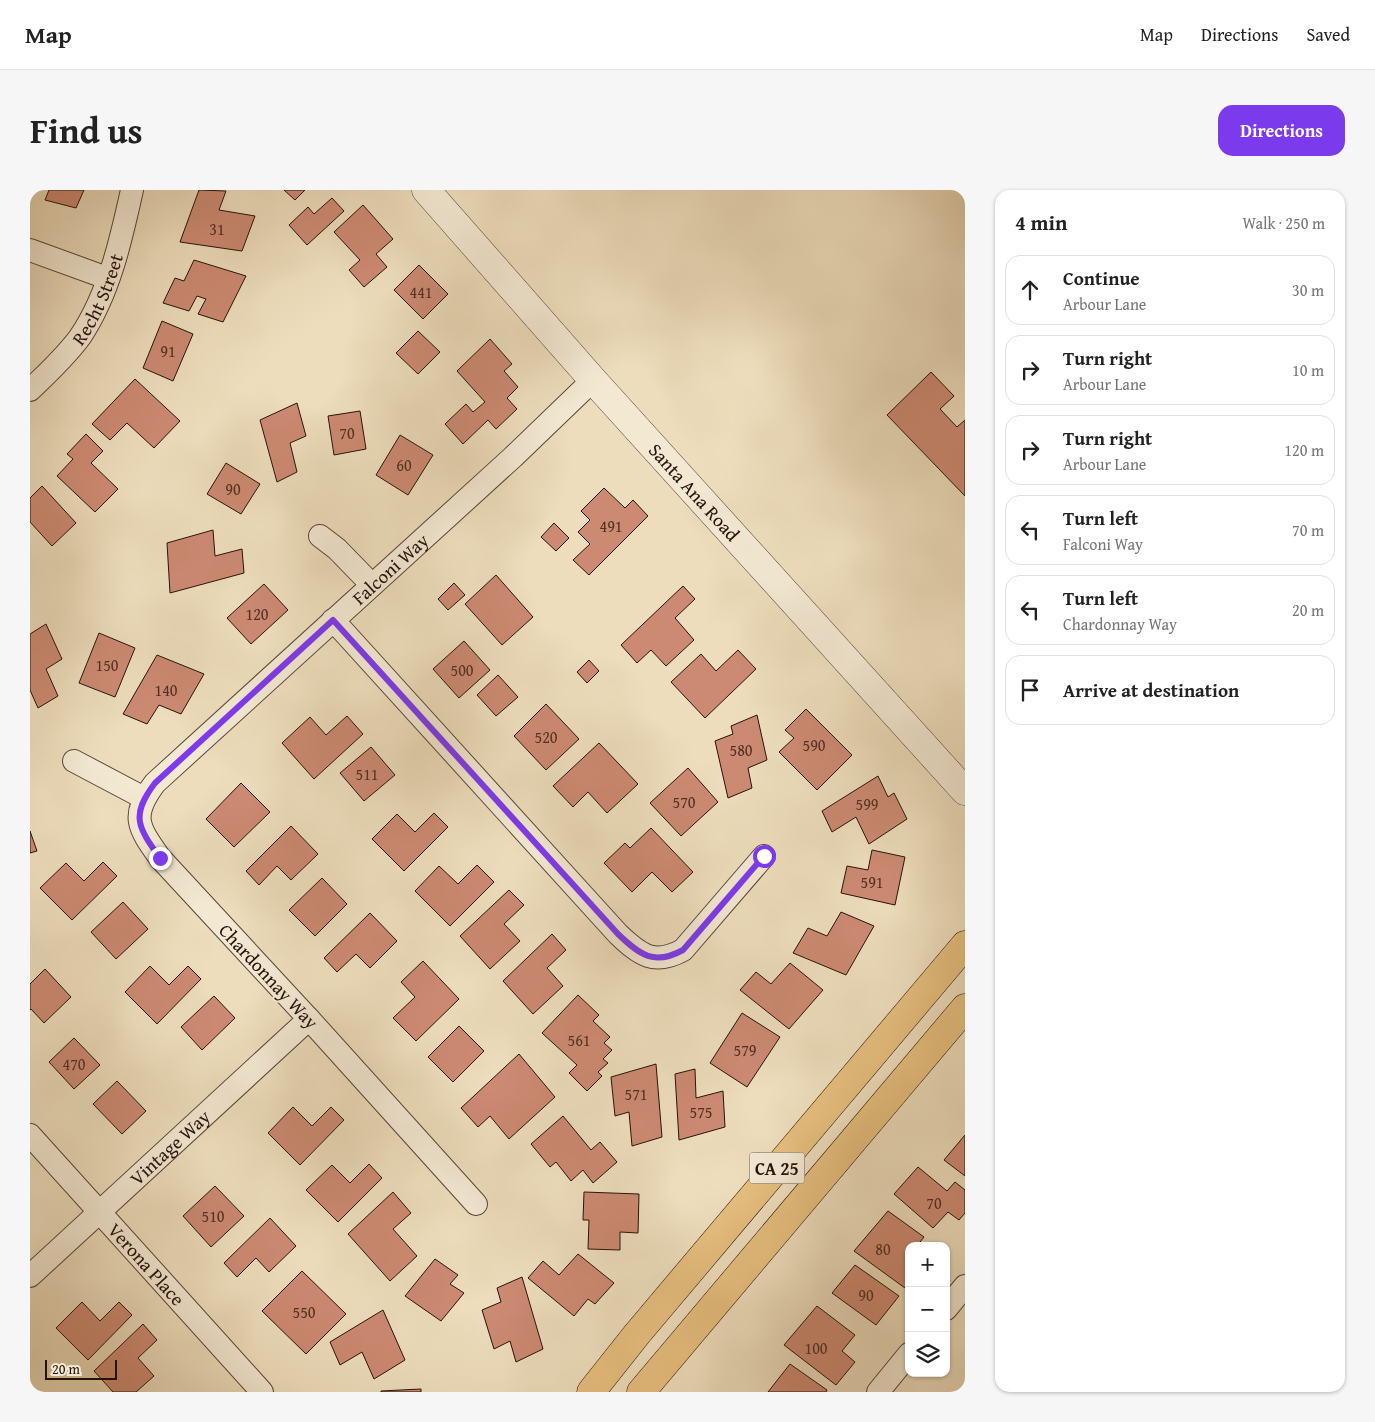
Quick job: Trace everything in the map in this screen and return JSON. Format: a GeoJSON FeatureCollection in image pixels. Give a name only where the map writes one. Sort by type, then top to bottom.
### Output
{"type":"FeatureCollection","features":[{"type":"Feature","properties":{"kind":"main road","name":"CA 25"},"geometry":{"type":"LineString","coordinates":[[591,1392],[637,1334],[965,945]]}},
{"type":"Feature","properties":{"kind":"main road","name":"CA 25"},"geometry":{"type":"LineString","coordinates":[[641,1392],[965,1008]]}},
{"type":"Feature","properties":{"kind":"street","name":"Recht Street"},"geometry":{"type":"LineString","coordinates":[[30,390],[78,339],[91,319],[121,237],[132,190]]}},
{"type":"Feature","properties":{"kind":"street","name":"Santa Ana Road"},"geometry":{"type":"LineString","coordinates":[[426,190],[593,380],[965,792]]}},
{"type":"Feature","properties":{"kind":"street"},"geometry":{"type":"LineString","coordinates":[[30,250],[107,278]]}},
{"type":"Feature","properties":{"kind":"street","name":"Falconi Way"},"geometry":{"type":"LineString","coordinates":[[144,798],[155,783],[514,456],[593,380]]}},
{"type":"Feature","properties":{"kind":"street"},"geometry":{"type":"LineString","coordinates":[[320,536],[337,549],[372,585]]}},
{"type":"Feature","properties":{"kind":"street"},"geometry":{"type":"LineString","coordinates":[[333,620],[618,934],[636,951],[652,958],[662,958],[671,957],[683,950],[764,856]]}},
{"type":"Feature","properties":{"kind":"street"},"geometry":{"type":"LineString","coordinates":[[74,761],[144,798]]}},
{"type":"Feature","properties":{"kind":"street","name":"Chardonnay Way"},"geometry":{"type":"LineString","coordinates":[[144,798],[139,815],[140,824],[146,838],[160,858],[476,1204]]}},
{"type":"Feature","properties":{"kind":"street","name":"Vintage Way"},"geometry":{"type":"LineString","coordinates":[[30,1276],[309,1019]]}},
{"type":"Feature","properties":{"kind":"street","name":"Verona Place"},"geometry":{"type":"LineString","coordinates":[[30,1135],[262,1392]]}},
{"type":"Feature","properties":{"kind":"street"},"geometry":{"type":"LineString","coordinates":[[950,1303],[965,1286]]}},
{"type":"Feature","properties":{"kind":"street"},"geometry":{"type":"LineString","coordinates":[[878,1392],[905,1359]]}},
{"type":"Feature","properties":{"kind":"building"},"geometry":{"type":"Polygon","coordinates":[[[49,190],[84,190],[76,208],[45,200],[49,190]]]}},
{"type":"Feature","properties":{"kind":"building"},"geometry":{"type":"Polygon","coordinates":[[[199,190],[226,191],[219,210],[255,216],[242,251],[180,242],[199,190]]]}},
{"type":"Feature","properties":{"kind":"building"},"geometry":{"type":"Polygon","coordinates":[[[284,190],[305,190],[295,200],[284,190]]]}},
{"type":"Feature","properties":{"kind":"building"},"geometry":{"type":"Polygon","coordinates":[[[332,198],[344,211],[307,245],[289,225],[308,207],[314,214],[332,198]]]}},
{"type":"Feature","properties":{"kind":"building"},"geometry":{"type":"Polygon","coordinates":[[[363,205],[393,239],[376,254],[387,267],[364,287],[349,270],[360,260],[334,232],[363,205]]]}},
{"type":"Feature","properties":{"kind":"building"},"geometry":{"type":"Polygon","coordinates":[[[194,260],[246,276],[223,322],[198,314],[206,299],[197,296],[189,311],[163,303],[175,278],[184,281],[194,260]]]}},
{"type":"Feature","properties":{"kind":"building"},"geometry":{"type":"Polygon","coordinates":[[[419,265],[448,294],[423,319],[394,290],[419,265]]]}},
{"type":"Feature","properties":{"kind":"building"},"geometry":{"type":"Polygon","coordinates":[[[162,321],[193,334],[173,381],[143,368],[162,321]]]}},
{"type":"Feature","properties":{"kind":"building"},"geometry":{"type":"Polygon","coordinates":[[[418,331],[440,352],[418,374],[396,353],[418,331]]]}},
{"type":"Feature","properties":{"kind":"building"},"geometry":{"type":"Polygon","coordinates":[[[490,339],[512,364],[504,371],[518,387],[507,398],[517,409],[496,429],[488,420],[463,444],[445,424],[466,404],[473,412],[485,402],[457,371],[490,339]]]}},
{"type":"Feature","properties":{"kind":"building"},"geometry":{"type":"Polygon","coordinates":[[[931,372],[954,396],[940,409],[957,427],[965,420],[965,496],[887,415],[931,372]]]}},
{"type":"Feature","properties":{"kind":"building"},"geometry":{"type":"Polygon","coordinates":[[[135,379],[180,421],[154,448],[127,423],[110,440],[92,424],[135,379]]]}},
{"type":"Feature","properties":{"kind":"building"},"geometry":{"type":"Polygon","coordinates":[[[297,403],[306,436],[290,443],[297,472],[277,482],[260,420],[297,403]]]}},
{"type":"Feature","properties":{"kind":"building"},"geometry":{"type":"Polygon","coordinates":[[[360,411],[366,449],[334,455],[328,416],[360,411]]]}},
{"type":"Feature","properties":{"kind":"building"},"geometry":{"type":"Polygon","coordinates":[[[86,434],[103,451],[91,463],[118,489],[95,512],[57,476],[73,459],[67,454],[86,434]]]}},
{"type":"Feature","properties":{"kind":"building"},"geometry":{"type":"Polygon","coordinates":[[[400,435],[433,455],[408,495],[376,475],[400,435]]]}},
{"type":"Feature","properties":{"kind":"building"},"geometry":{"type":"Polygon","coordinates":[[[226,463],[260,484],[241,514],[207,494],[226,463]]]}},
{"type":"Feature","properties":{"kind":"building"},"geometry":{"type":"Polygon","coordinates":[[[42,486],[76,523],[52,546],[30,522],[30,498],[42,486]]]}},
{"type":"Feature","properties":{"kind":"building"},"geometry":{"type":"Polygon","coordinates":[[[604,488],[625,508],[633,500],[648,516],[589,575],[573,560],[590,544],[578,532],[590,520],[581,511],[604,488]]]}},
{"type":"Feature","properties":{"kind":"building"},"geometry":{"type":"Polygon","coordinates":[[[554,523],[569,538],[556,551],[541,537],[554,523]]]}},
{"type":"Feature","properties":{"kind":"building"},"geometry":{"type":"Polygon","coordinates":[[[213,530],[215,556],[242,549],[244,573],[170,593],[167,543],[213,530]]]}},
{"type":"Feature","properties":{"kind":"building"},"geometry":{"type":"Polygon","coordinates":[[[496,575],[533,617],[502,645],[465,604],[496,575]]]}},
{"type":"Feature","properties":{"kind":"building"},"geometry":{"type":"Polygon","coordinates":[[[454,583],[465,595],[448,610],[438,599],[454,583]]]}},
{"type":"Feature","properties":{"kind":"building"},"geometry":{"type":"Polygon","coordinates":[[[264,584],[288,610],[251,644],[227,618],[264,584]]]}},
{"type":"Feature","properties":{"kind":"building"},"geometry":{"type":"Polygon","coordinates":[[[683,586],[695,599],[675,618],[694,640],[666,666],[651,650],[637,663],[621,645],[683,586]]]}},
{"type":"Feature","properties":{"kind":"building"},"geometry":{"type":"Polygon","coordinates":[[[46,624],[62,659],[46,669],[58,696],[38,708],[30,690],[30,634],[46,624]]]}},
{"type":"Feature","properties":{"kind":"building"},"geometry":{"type":"Polygon","coordinates":[[[99,633],[135,648],[115,697],[79,683],[99,633]]]}},
{"type":"Feature","properties":{"kind":"building"},"geometry":{"type":"Polygon","coordinates":[[[464,641],[490,670],[459,698],[433,669],[464,641]]]}},
{"type":"Feature","properties":{"kind":"building"},"geometry":{"type":"Polygon","coordinates":[[[738,650],[756,669],[705,718],[671,682],[701,654],[716,671],[738,650]]]}},
{"type":"Feature","properties":{"kind":"building"},"geometry":{"type":"Polygon","coordinates":[[[157,655],[204,674],[181,714],[159,705],[147,724],[123,714],[157,655]]]}},
{"type":"Feature","properties":{"kind":"building"},"geometry":{"type":"Polygon","coordinates":[[[589,660],[599,671],[587,683],[577,672],[589,660]]]}},
{"type":"Feature","properties":{"kind":"building"},"geometry":{"type":"Polygon","coordinates":[[[498,675],[518,697],[496,716],[477,695],[498,675]]]}},
{"type":"Feature","properties":{"kind":"building"},"geometry":{"type":"Polygon","coordinates":[[[546,704],[579,739],[546,770],[514,736],[546,704]]]}},
{"type":"Feature","properties":{"kind":"building"},"geometry":{"type":"Polygon","coordinates":[[[806,709],[852,755],[817,790],[779,752],[794,738],[785,730],[806,709]]]}},
{"type":"Feature","properties":{"kind":"building"},"geometry":{"type":"Polygon","coordinates":[[[757,715],[767,760],[748,768],[752,788],[728,798],[715,741],[733,734],[731,726],[757,715]]]}},
{"type":"Feature","properties":{"kind":"building"},"geometry":{"type":"Polygon","coordinates":[[[347,716],[363,734],[314,779],[282,743],[310,717],[326,735],[347,716]]]}},
{"type":"Feature","properties":{"kind":"building"},"geometry":{"type":"Polygon","coordinates":[[[599,743],[638,784],[607,813],[588,792],[573,807],[553,786],[599,743]]]}},
{"type":"Feature","properties":{"kind":"building"},"geometry":{"type":"Polygon","coordinates":[[[371,747],[395,775],[364,801],[340,773],[371,747]]]}},
{"type":"Feature","properties":{"kind":"building"},"geometry":{"type":"Polygon","coordinates":[[[688,768],[718,802],[681,836],[650,803],[688,768]]]}},
{"type":"Feature","properties":{"kind":"building"},"geometry":{"type":"Polygon","coordinates":[[[878,776],[888,797],[894,793],[907,819],[869,844],[856,817],[832,832],[822,811],[878,776]]]}},
{"type":"Feature","properties":{"kind":"building"},"geometry":{"type":"Polygon","coordinates":[[[241,783],[270,812],[234,847],[206,819],[241,783]]]}},
{"type":"Feature","properties":{"kind":"building"},"geometry":{"type":"Polygon","coordinates":[[[434,813],[448,827],[404,871],[372,839],[397,814],[415,832],[434,813]]]}},
{"type":"Feature","properties":{"kind":"building"},"geometry":{"type":"Polygon","coordinates":[[[291,826],[318,854],[291,880],[277,866],[259,885],[246,871],[291,826]]]}},
{"type":"Feature","properties":{"kind":"building"},"geometry":{"type":"Polygon","coordinates":[[[651,828],[693,872],[672,892],[652,872],[632,892],[604,863],[625,843],[630,848],[651,828]]]}},
{"type":"Feature","properties":{"kind":"building"},"geometry":{"type":"Polygon","coordinates":[[[30,831],[37,851],[30,853],[30,831]]]}},
{"type":"Feature","properties":{"kind":"building"},"geometry":{"type":"Polygon","coordinates":[[[872,850],[905,857],[895,905],[841,893],[847,866],[868,870],[872,850]]]}},
{"type":"Feature","properties":{"kind":"building"},"geometry":{"type":"Polygon","coordinates":[[[103,862],[117,876],[72,920],[40,888],[66,863],[84,881],[103,862]]]}},
{"type":"Feature","properties":{"kind":"building"},"geometry":{"type":"Polygon","coordinates":[[[477,865],[494,882],[450,926],[415,891],[439,866],[458,884],[477,865]]]}},
{"type":"Feature","properties":{"kind":"building"},"geometry":{"type":"Polygon","coordinates":[[[322,878],[347,904],[315,936],[289,910],[322,878]]]}},
{"type":"Feature","properties":{"kind":"building"},"geometry":{"type":"Polygon","coordinates":[[[509,890],[524,905],[504,924],[520,941],[490,969],[460,936],[509,890]]]}},
{"type":"Feature","properties":{"kind":"building"},"geometry":{"type":"Polygon","coordinates":[[[123,902],[148,929],[116,959],[91,932],[123,902]]]}},
{"type":"Feature","properties":{"kind":"building"},"geometry":{"type":"Polygon","coordinates":[[[841,912],[874,926],[846,975],[793,953],[808,928],[827,936],[841,912]]]}},
{"type":"Feature","properties":{"kind":"building"},"geometry":{"type":"Polygon","coordinates":[[[370,913],[397,941],[370,968],[356,954],[337,972],[324,958],[370,913]]]}},
{"type":"Feature","properties":{"kind":"building"},"geometry":{"type":"Polygon","coordinates":[[[552,934],[566,950],[547,968],[563,986],[533,1014],[503,981],[552,934]]]}},
{"type":"Feature","properties":{"kind":"building"},"geometry":{"type":"Polygon","coordinates":[[[423,961],[459,999],[416,1041],[393,1018],[415,997],[401,982],[423,961]]]}},
{"type":"Feature","properties":{"kind":"building"},"geometry":{"type":"Polygon","coordinates":[[[790,963],[823,990],[789,1029],[740,990],[756,972],[771,984],[790,963]]]}},
{"type":"Feature","properties":{"kind":"building"},"geometry":{"type":"Polygon","coordinates":[[[150,966],[169,985],[188,966],[201,979],[157,1024],[125,992],[150,966]]]}},
{"type":"Feature","properties":{"kind":"building"},"geometry":{"type":"Polygon","coordinates":[[[45,969],[71,997],[44,1023],[30,1010],[30,984],[45,969]]]}},
{"type":"Feature","properties":{"kind":"building"},"geometry":{"type":"Polygon","coordinates":[[[578,995],[599,1015],[593,1021],[610,1037],[604,1043],[612,1050],[603,1059],[608,1063],[598,1072],[602,1076],[587,1091],[569,1073],[577,1065],[542,1033],[578,995]]]}},
{"type":"Feature","properties":{"kind":"building"},"geometry":{"type":"Polygon","coordinates":[[[214,996],[235,1018],[202,1050],[181,1027],[214,996]]]}},
{"type":"Feature","properties":{"kind":"building"},"geometry":{"type":"Polygon","coordinates":[[[742,1013],[780,1037],[747,1087],[710,1063],[742,1013]]]}},
{"type":"Feature","properties":{"kind":"building"},"geometry":{"type":"Polygon","coordinates":[[[459,1026],[484,1051],[453,1082],[428,1057],[459,1026]]]}},
{"type":"Feature","properties":{"kind":"building"},"geometry":{"type":"Polygon","coordinates":[[[74,1038],[100,1065],[74,1089],[49,1062],[74,1038]]]}},
{"type":"Feature","properties":{"kind":"building"},"geometry":{"type":"Polygon","coordinates":[[[519,1054],[555,1097],[509,1139],[490,1116],[478,1127],[461,1108],[519,1054]]]}},
{"type":"Feature","properties":{"kind":"building"},"geometry":{"type":"Polygon","coordinates":[[[656,1064],[662,1137],[632,1146],[629,1112],[615,1116],[611,1077],[656,1064]]]}},
{"type":"Feature","properties":{"kind":"building"},"geometry":{"type":"Polygon","coordinates":[[[695,1069],[696,1098],[723,1091],[725,1127],[679,1140],[675,1074],[695,1069]]]}},
{"type":"Feature","properties":{"kind":"building"},"geometry":{"type":"Polygon","coordinates":[[[117,1081],[146,1111],[122,1134],[93,1104],[117,1081]]]}},
{"type":"Feature","properties":{"kind":"building"},"geometry":{"type":"Polygon","coordinates":[[[293,1107],[312,1126],[331,1107],[344,1120],[300,1165],[268,1133],[293,1107]]]}},
{"type":"Feature","properties":{"kind":"building"},"geometry":{"type":"Polygon","coordinates":[[[563,1116],[591,1150],[600,1142],[617,1162],[593,1183],[583,1170],[571,1181],[556,1162],[550,1167],[531,1144],[563,1116]]]}},
{"type":"Feature","properties":{"kind":"building"},"geometry":{"type":"Polygon","coordinates":[[[965,1135],[965,1176],[944,1160],[965,1135]]]}},
{"type":"Feature","properties":{"kind":"building"},"geometry":{"type":"Polygon","coordinates":[[[369,1164],[382,1178],[338,1222],[306,1190],[332,1165],[350,1183],[369,1164]]]}},
{"type":"Feature","properties":{"kind":"building"},"geometry":{"type":"Polygon","coordinates":[[[918,1167],[947,1191],[955,1182],[965,1190],[965,1213],[959,1220],[948,1212],[933,1228],[894,1194],[918,1167]]]}},
{"type":"Feature","properties":{"kind":"building"},"geometry":{"type":"Polygon","coordinates":[[[215,1186],[244,1216],[211,1247],[183,1216],[215,1186]]]}},
{"type":"Feature","properties":{"kind":"building"},"geometry":{"type":"Polygon","coordinates":[[[393,1192],[411,1213],[393,1229],[417,1256],[390,1281],[348,1234],[393,1192]]]}},
{"type":"Feature","properties":{"kind":"building"},"geometry":{"type":"Polygon","coordinates":[[[584,1192],[639,1194],[638,1233],[620,1232],[620,1250],[588,1249],[589,1220],[583,1220],[584,1192]]]}},
{"type":"Feature","properties":{"kind":"building"},"geometry":{"type":"Polygon","coordinates":[[[888,1211],[924,1237],[920,1242],[905,1242],[905,1288],[854,1251],[888,1211]]]}},
{"type":"Feature","properties":{"kind":"building"},"geometry":{"type":"Polygon","coordinates":[[[270,1218],[296,1246],[269,1272],[256,1258],[237,1277],[224,1263],[270,1218]]]}},
{"type":"Feature","properties":{"kind":"building"},"geometry":{"type":"Polygon","coordinates":[[[578,1254],[614,1283],[595,1304],[588,1299],[574,1316],[528,1278],[543,1261],[559,1275],[578,1254]]]}},
{"type":"Feature","properties":{"kind":"building"},"geometry":{"type":"Polygon","coordinates":[[[435,1259],[458,1275],[450,1284],[464,1293],[441,1321],[405,1296],[435,1259]]]}},
{"type":"Feature","properties":{"kind":"building"},"geometry":{"type":"Polygon","coordinates":[[[855,1265],[899,1296],[876,1325],[832,1293],[855,1265]]]}},
{"type":"Feature","properties":{"kind":"building"},"geometry":{"type":"Polygon","coordinates":[[[302,1271],[346,1314],[306,1354],[262,1311],[302,1271]]]}},
{"type":"Feature","properties":{"kind":"building"},"geometry":{"type":"Polygon","coordinates":[[[522,1277],[543,1349],[516,1362],[510,1341],[494,1349],[482,1310],[501,1302],[497,1288],[522,1277]]]}},
{"type":"Feature","properties":{"kind":"building"},"geometry":{"type":"Polygon","coordinates":[[[82,1302],[100,1321],[119,1302],[132,1315],[88,1360],[56,1328],[82,1302]]]}},
{"type":"Feature","properties":{"kind":"building"},"geometry":{"type":"Polygon","coordinates":[[[817,1306],[855,1335],[842,1351],[855,1362],[836,1385],[784,1345],[817,1306]]]}},
{"type":"Feature","properties":{"kind":"building"},"geometry":{"type":"Polygon","coordinates":[[[383,1310],[405,1360],[374,1379],[362,1352],[340,1365],[330,1342],[383,1310]]]}},
{"type":"Feature","properties":{"kind":"building"},"geometry":{"type":"Polygon","coordinates":[[[143,1324],[157,1340],[138,1358],[154,1376],[136,1392],[113,1392],[94,1371],[143,1324]]]}},
{"type":"Feature","properties":{"kind":"building"},"geometry":{"type":"Polygon","coordinates":[[[790,1364],[827,1390],[826,1392],[768,1392],[790,1364]]]}},
{"type":"Feature","properties":{"kind":"building"},"geometry":{"type":"Polygon","coordinates":[[[421,1389],[421,1392],[381,1392],[381,1391],[421,1389]]]}},
{"type":"Feature","properties":{"kind":"route"},"geometry":{"type":"LineString","coordinates":[[160,858],[146,838],[140,824],[139,815],[144,798],[155,783],[333,620],[618,934],[636,951],[652,958],[662,958],[671,957],[683,950],[764,856]]}}]}
